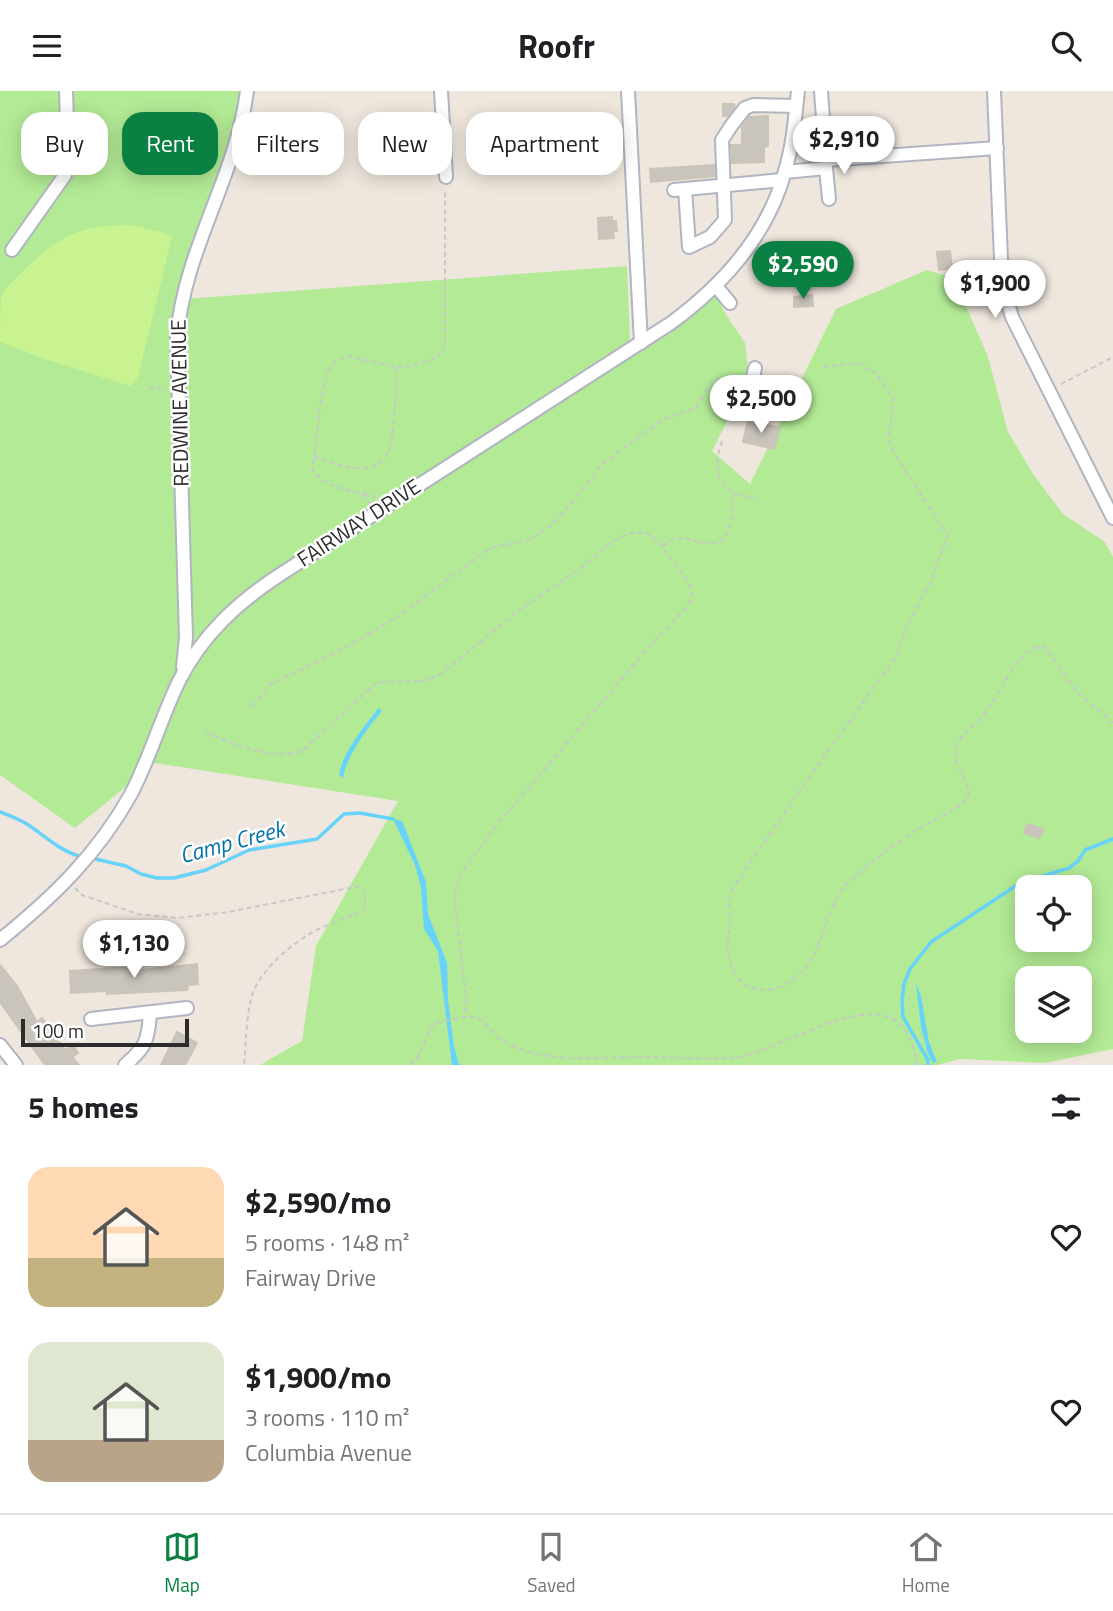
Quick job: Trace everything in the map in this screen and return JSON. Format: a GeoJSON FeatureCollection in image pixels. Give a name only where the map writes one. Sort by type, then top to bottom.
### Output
{"type":"FeatureCollection","features":[{"type":"Feature","properties":{"kind":"street"},"geometry":{"type":"LineString","coordinates":[[12,250],[65,175],[68,152],[66,91]]}},
{"type":"Feature","properties":{"kind":"street","name":"REDWINE AVENUE"},"geometry":{"type":"LineString","coordinates":[[178,683],[183,667],[186,637],[177,337],[184,287],[236,148],[247,91]]}},
{"type":"Feature","properties":{"kind":"street"},"geometry":{"type":"LineString","coordinates":[[441,91],[446,177]]}},
{"type":"Feature","properties":{"kind":"street"},"geometry":{"type":"LineString","coordinates":[[628,91],[641,343]]}},
{"type":"Feature","properties":{"kind":"street","name":"FAIRWAY DRIVE"},"geometry":{"type":"LineString","coordinates":[[0,940],[68,881],[105,835],[131,795],[178,683],[214,628],[245,599],[641,343],[691,308],[716,286],[741,259],[755,238],[784,176],[798,91]]}},
{"type":"Feature","properties":{"kind":"street"},"geometry":{"type":"LineString","coordinates":[[821,91],[829,143],[826,164],[830,199]]}},
{"type":"Feature","properties":{"kind":"street"},"geometry":{"type":"LineString","coordinates":[[994,91],[1002,283],[1012,317],[1113,518]]}},
{"type":"Feature","properties":{"kind":"street"},"geometry":{"type":"LineString","coordinates":[[796,106],[753,105],[745,108],[722,141],[725,185],[725,220],[710,237],[689,247],[680,189],[725,185],[784,176],[826,164],[997,148]]}},
{"type":"Feature","properties":{"kind":"street"},"geometry":{"type":"LineString","coordinates":[[716,286],[730,303]]}},
{"type":"Feature","properties":{"kind":"street"},"geometry":{"type":"LineString","coordinates":[[755,370],[749,395],[783,409]]}},
{"type":"Feature","properties":{"kind":"street"},"geometry":{"type":"LineString","coordinates":[[90,1019],[187,1009]]}},
{"type":"Feature","properties":{"kind":"street"},"geometry":{"type":"LineString","coordinates":[[125,1065],[142,1050],[148,1038],[150,1014]]}},
{"type":"Feature","properties":{"kind":"street"},"geometry":{"type":"LineString","coordinates":[[0,1045],[16,1065]]}},
{"type":"Feature","properties":{"kind":"path"},"geometry":{"type":"LineString","coordinates":[[363,493],[336,487],[316,476],[313,470],[327,372],[335,362],[346,356],[397,367],[437,358],[445,343],[443,220],[446,177]]}},
{"type":"Feature","properties":{"kind":"path"},"geometry":{"type":"LineString","coordinates":[[1048,390],[1113,357]]}},
{"type":"Feature","properties":{"kind":"path"},"geometry":{"type":"LineString","coordinates":[[823,367],[856,363],[875,373],[884,384],[893,399],[889,438],[894,453],[948,536],[930,583],[908,624],[898,655],[732,889],[728,904],[730,915],[727,951],[731,968],[739,981],[752,989],[764,990],[794,979],[814,956],[831,908],[841,890],[877,857],[968,798],[968,787],[955,757],[959,740],[983,715],[1004,687],[1016,665],[1035,648],[1041,646],[1047,649],[1076,691],[1113,723]]}},
{"type":"Feature","properties":{"kind":"path"},"geometry":{"type":"LineString","coordinates":[[313,456],[343,467],[360,468],[382,462],[389,452],[392,436],[397,367]]}},
{"type":"Feature","properties":{"kind":"path"},"geometry":{"type":"LineString","coordinates":[[253,706],[271,684],[337,652],[391,620],[490,548],[530,540],[549,527],[570,505],[601,465],[662,420],[696,408],[710,383],[755,370]]}},
{"type":"Feature","properties":{"kind":"path"},"geometry":{"type":"LineString","coordinates":[[149,388],[178,392]]}},
{"type":"Feature","properties":{"kind":"path"},"geometry":{"type":"LineString","coordinates":[[722,441],[717,459],[719,478],[733,493],[754,498]]}},
{"type":"Feature","properties":{"kind":"path"},"geometry":{"type":"LineString","coordinates":[[663,547],[676,537],[683,536],[705,544],[722,541],[731,523],[733,493]]}},
{"type":"Feature","properties":{"kind":"path"},"geometry":{"type":"LineString","coordinates":[[206,733],[243,747],[277,755],[302,751],[375,684],[423,681],[440,674],[519,611],[620,537],[632,533],[647,533],[663,547],[688,581],[692,599],[496,826],[461,873],[456,887],[455,904],[466,1017]]}},
{"type":"Feature","properties":{"kind":"path"},"geometry":{"type":"LineString","coordinates":[[68,881],[82,895],[104,904],[138,914],[178,918],[240,910],[360,886],[366,900],[363,909],[347,919],[322,927],[279,956],[255,986],[251,999],[244,1065]]}},
{"type":"Feature","properties":{"kind":"path"},"geometry":{"type":"LineString","coordinates":[[410,1065],[418,1056],[433,1024],[466,1017],[478,1018],[504,1041],[541,1055],[570,1058],[736,1058],[846,1017],[882,1015],[896,1020],[907,1031],[916,1054],[917,1065]]}},
{"type":"Feature","properties":{"kind":"green space"},"geometry":{"type":"Polygon","coordinates":[[[0,91],[241,91],[238,112],[232,112],[232,143],[184,299],[627,266],[630,343],[715,289],[723,310],[745,343],[748,369],[739,398],[712,451],[750,484],[836,309],[927,270],[954,278],[988,357],[1008,432],[1033,474],[1063,514],[1105,542],[1113,557],[1113,1049],[1045,1063],[960,1059],[938,1065],[260,1065],[302,1041],[316,946],[398,801],[155,763],[75,828],[0,775],[0,91]]]}},
{"type":"Feature","properties":{"kind":"green space"},"geometry":{"type":"Polygon","coordinates":[[[130,225],[172,237],[138,377],[130,386],[0,342],[1,299],[11,283],[37,258],[72,234],[97,227],[130,225]]]}},
{"type":"Feature","properties":{"kind":"water"},"geometry":{"type":"Polygon","coordinates":[[[379,708],[382,711],[353,752],[343,778],[339,775],[349,749],[379,708]]]}},
{"type":"Feature","properties":{"kind":"water"},"geometry":{"type":"Polygon","coordinates":[[[393,819],[402,821],[426,882],[428,914],[447,963],[448,1000],[459,1065],[452,1065],[438,951],[424,929],[421,887],[415,865],[393,819]]]}},
{"type":"Feature","properties":{"kind":"water"},"geometry":{"type":"Polygon","coordinates":[[[916,983],[929,1042],[937,1062],[933,1063],[921,1027],[916,983]]]}},
{"type":"Feature","properties":{"kind":"building"},"geometry":{"type":"Polygon","coordinates":[[[723,104],[734,104],[735,107],[728,116],[723,116],[723,104]]]}},
{"type":"Feature","properties":{"kind":"building"},"geometry":{"type":"Polygon","coordinates":[[[768,116],[768,146],[764,147],[764,162],[732,163],[731,145],[742,145],[742,127],[749,117],[768,116]]]}},
{"type":"Feature","properties":{"kind":"building"},"geometry":{"type":"Polygon","coordinates":[[[714,165],[715,176],[651,182],[650,169],[714,165]]]}},
{"type":"Feature","properties":{"kind":"building"},"geometry":{"type":"Polygon","coordinates":[[[612,217],[612,221],[616,221],[617,231],[613,231],[614,238],[599,239],[598,218],[612,217]]]}},
{"type":"Feature","properties":{"kind":"building"},"geometry":{"type":"Polygon","coordinates":[[[950,251],[952,268],[939,270],[937,252],[950,251]]]}},
{"type":"Feature","properties":{"kind":"building"},"geometry":{"type":"Polygon","coordinates":[[[812,295],[813,306],[794,307],[794,297],[812,295]]]}},
{"type":"Feature","properties":{"kind":"building"},"geometry":{"type":"Polygon","coordinates":[[[748,420],[780,428],[774,449],[743,442],[748,420]]]}},
{"type":"Feature","properties":{"kind":"building"},"geometry":{"type":"Polygon","coordinates":[[[1027,824],[1043,829],[1040,838],[1024,833],[1027,824]]]}},
{"type":"Feature","properties":{"kind":"building"},"geometry":{"type":"Polygon","coordinates":[[[197,964],[198,984],[188,985],[187,990],[71,993],[70,971],[130,967],[130,970],[143,970],[197,964]]]}},
{"type":"Feature","properties":{"kind":"building"},"geometry":{"type":"Polygon","coordinates":[[[0,965],[17,986],[37,1022],[42,1018],[65,1050],[73,1045],[78,1053],[72,1057],[79,1065],[45,1065],[0,1002],[0,965]]]}},
{"type":"Feature","properties":{"kind":"building"},"geometry":{"type":"Polygon","coordinates":[[[177,1032],[197,1043],[185,1065],[161,1065],[177,1032]]]}},
{"type":"Feature","properties":{"kind":"waterway","name":"Camp Creek"},"geometry":{"type":"LineString","coordinates":[[0,812],[27,824],[62,849],[84,857]]}},
{"type":"Feature","properties":{"kind":"waterway","name":"Camp Creek"},"geometry":{"type":"LineString","coordinates":[[91,858],[126,866],[157,878],[174,878],[206,870],[249,850],[317,839],[344,814],[360,813],[393,819]]}},
{"type":"Feature","properties":{"kind":"waterway"},"geometry":{"type":"LineString","coordinates":[[928,1065],[928,1060],[903,1017],[902,1001],[904,984],[910,969],[931,942],[1020,883],[1069,868],[1085,850],[1113,839]]}}]}
